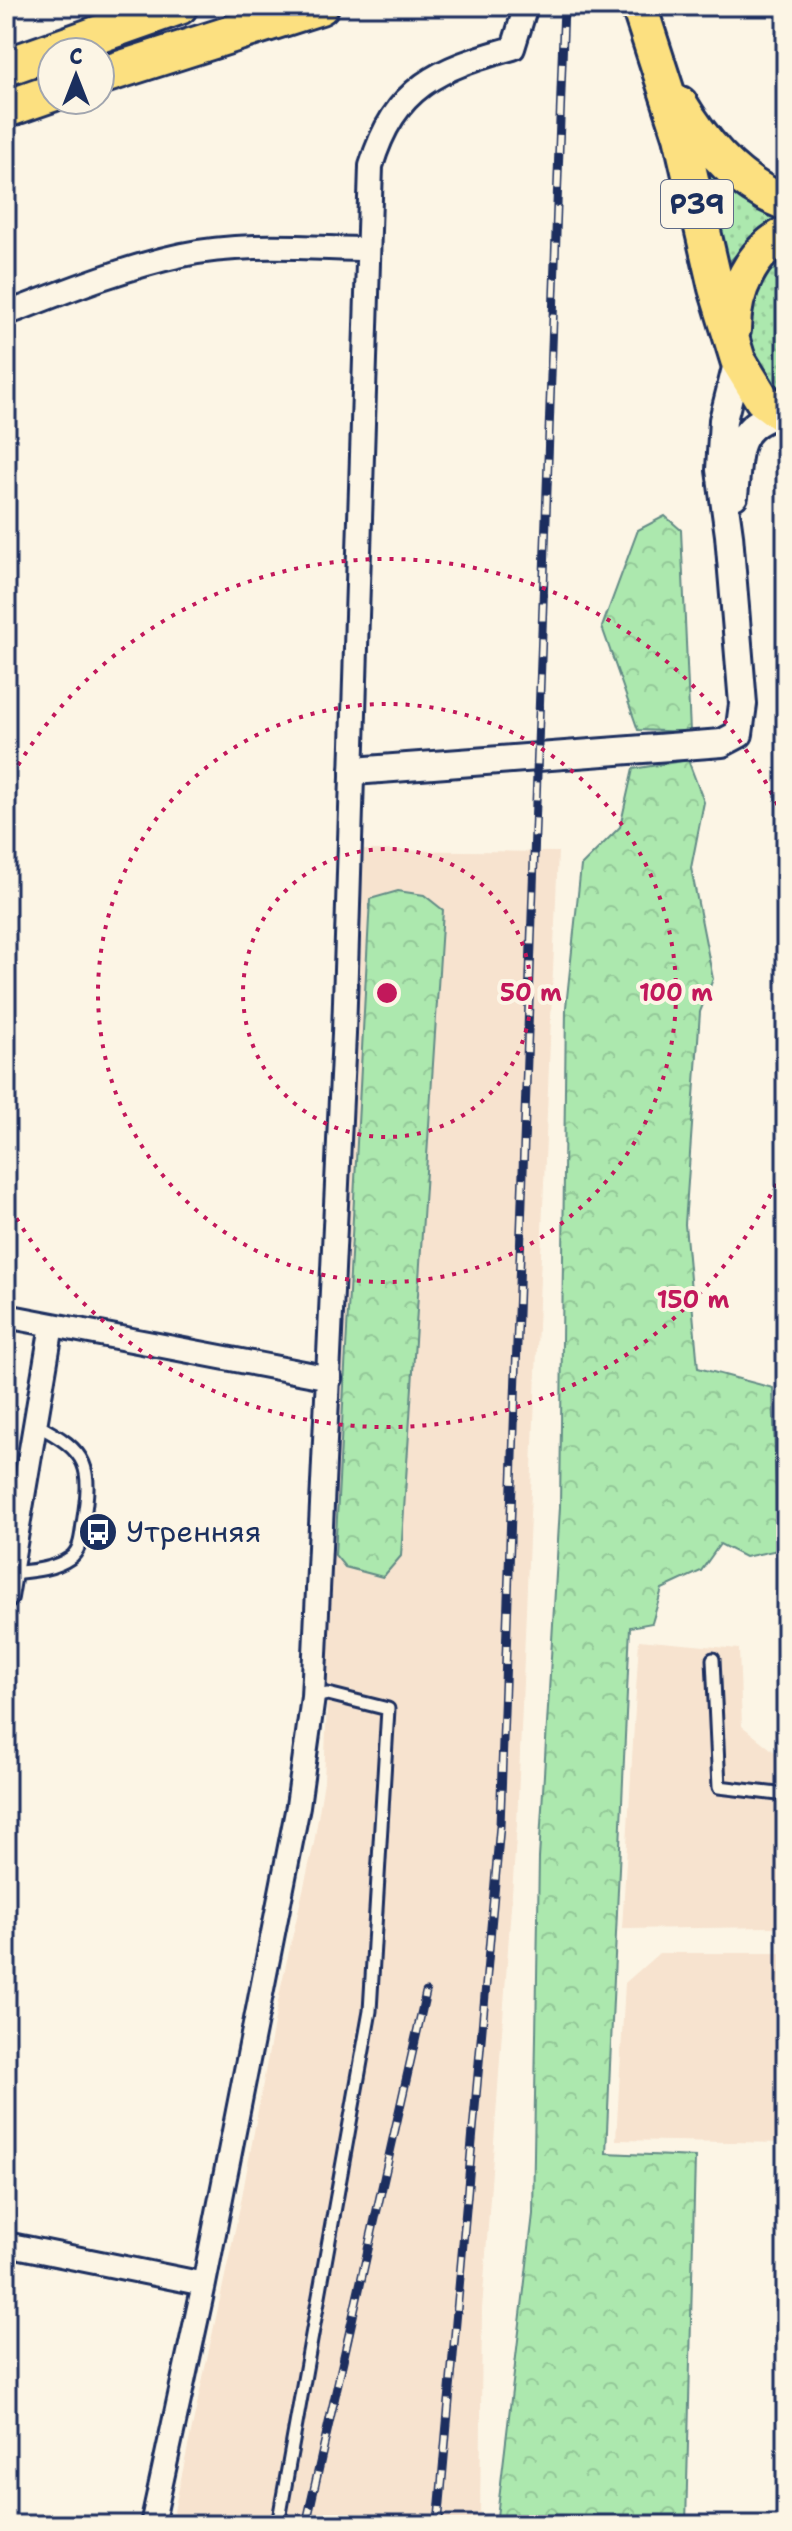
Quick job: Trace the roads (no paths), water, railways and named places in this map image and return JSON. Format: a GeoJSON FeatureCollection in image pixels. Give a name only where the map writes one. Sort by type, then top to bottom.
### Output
{"type":"FeatureCollection","features":[{"type":"Feature","properties":{"kind":"highway"},"geometry":{"type":"LineString","coordinates":[[6,67],[179,6]]}},
{"type":"Feature","properties":{"kind":"highway"},"geometry":{"type":"LineString","coordinates":[[116,71],[320,6]]}},
{"type":"Feature","properties":{"kind":"highway"},"geometry":{"type":"LineString","coordinates":[[6,109],[36,99]]}},
{"type":"Feature","properties":{"kind":"main road","name":"Р39"},"geometry":{"type":"LineString","coordinates":[[639,6],[681,136],[716,288],[735,349],[748,381],[783,416]]}},
{"type":"Feature","properties":{"kind":"main road","name":"Р39"},"geometry":{"type":"LineString","coordinates":[[660,70],[687,116],[720,158],[739,176],[786,203]]}},
{"type":"Feature","properties":{"kind":"main road","name":"Р39"},"geometry":{"type":"LineString","coordinates":[[735,349],[733,314],[748,270],[763,251],[786,234]]}},
{"type":"Feature","properties":{"kind":"street"},"geometry":{"type":"LineString","coordinates":[[152,2525],[204,2284],[298,1806],[313,1697],[330,1378],[354,771],[371,166],[382,130],[409,95],[455,64],[513,48],[526,6]]}},
{"type":"Feature","properties":{"kind":"street"},"geometry":{"type":"LineString","coordinates":[[6,314],[77,286],[183,255],[263,247],[367,249]]}},
{"type":"Feature","properties":{"kind":"street"},"geometry":{"type":"LineString","coordinates":[[354,771],[722,743],[734,739],[742,729],[743,704],[729,535],[720,470],[720,439],[735,349]]}},
{"type":"Feature","properties":{"kind":"street"},"geometry":{"type":"LineString","coordinates":[[729,535],[743,436],[762,419],[783,416]]}},
{"type":"Feature","properties":{"kind":"street"},"geometry":{"type":"LineString","coordinates":[[6,1316],[330,1378]]}},
{"type":"Feature","properties":{"kind":"street"},"geometry":{"type":"LineString","coordinates":[[6,1597],[52,1325]]}},
{"type":"Feature","properties":{"kind":"street"},"geometry":{"type":"LineString","coordinates":[[6,2244],[204,2284]]}},
{"type":"Feature","properties":{"kind":"lane"},"geometry":{"type":"LineString","coordinates":[[10,1573],[60,1563],[73,1555],[80,1543],[89,1482],[87,1472],[70,1447],[35,1424]]}},
{"type":"Feature","properties":{"kind":"lane"},"geometry":{"type":"LineString","coordinates":[[713,1659],[719,1787],[786,1795]]}},
{"type":"Feature","properties":{"kind":"lane"},"geometry":{"type":"LineString","coordinates":[[278,2525],[370,2011],[388,1709],[328,1694],[313,1697]]}},
{"type":"Feature","properties":{"kind":"railway"},"geometry":{"type":"LineString","coordinates":[[438,2525],[500,1826],[564,6]]}},
{"type":"Feature","properties":{"kind":"railway"},"geometry":{"type":"LineString","coordinates":[[306,2525],[426,1992]]}},
{"type":"Feature","properties":{"kind":"place","name":"Утренняя"},"geometry":{"type":"Point","coordinates":[98,1532]}}]}
